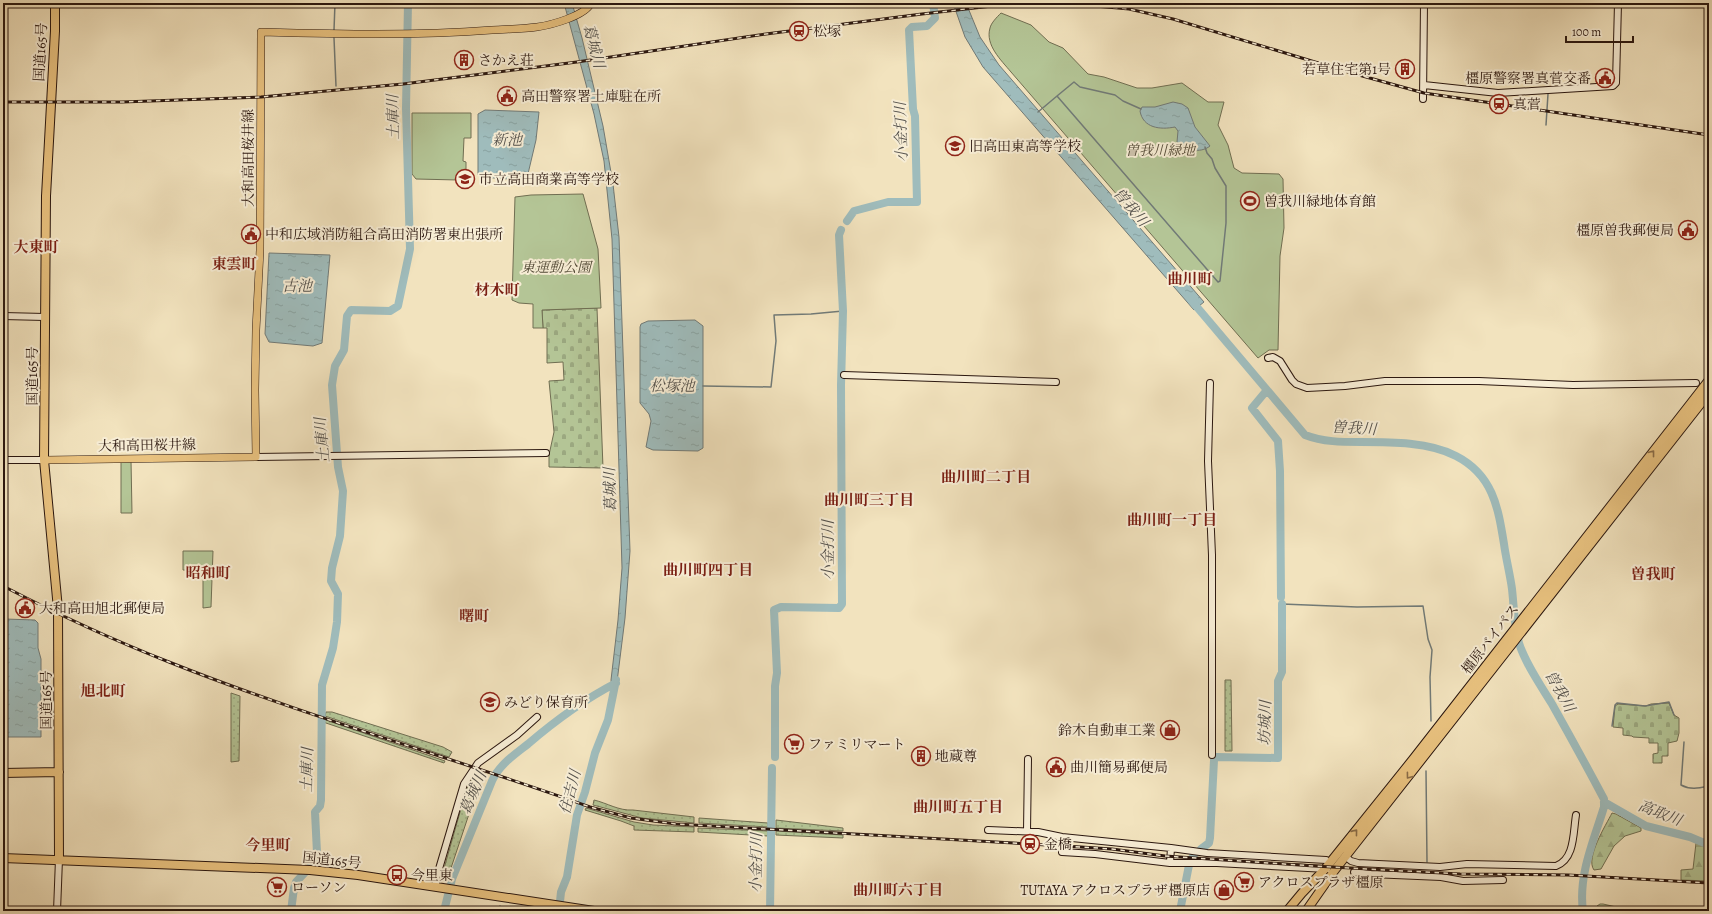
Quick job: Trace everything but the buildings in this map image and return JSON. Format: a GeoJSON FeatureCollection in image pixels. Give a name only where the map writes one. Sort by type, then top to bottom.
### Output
{"type":"FeatureCollection","features":[{"type":"Feature","properties":{"kind":"highway","name":"国道165号"},"geometry":{"type":"LineString","coordinates":[[55,3],[55,31],[46,196],[44,460],[58,609],[59,859],[307,870],[358,875],[594,911]]}},
{"type":"Feature","properties":{"kind":"highway","name":"橿原バイパス"},"geometry":{"type":"LineString","coordinates":[[1588,541],[1709,380]]}},
{"type":"Feature","properties":{"kind":"highway","name":"橿原バイパス"},"geometry":{"type":"LineString","coordinates":[[1287,911],[1325,869],[1482,676],[1588,541],[1709,393]]}},
{"type":"Feature","properties":{"kind":"highway","name":"橿原バイパス"},"geometry":{"type":"LineString","coordinates":[[1306,911],[1334,871],[1482,676]]}},
{"type":"Feature","properties":{"kind":"highway"},"geometry":{"type":"LineString","coordinates":[[3,773],[59,772]]}},
{"type":"Feature","properties":{"kind":"highway"},"geometry":{"type":"LineString","coordinates":[[3,858],[59,859]]}},
{"type":"Feature","properties":{"kind":"main road","name":"大和高田桜井線"},"geometry":{"type":"LineString","coordinates":[[44,460],[256,457],[255,390],[260,242],[261,32],[407,34],[456,33],[527,28],[551,24],[584,12],[591,3]]}},
{"type":"Feature","properties":{"kind":"street"},"geometry":{"type":"LineString","coordinates":[[1423,99],[1424,3]]}},
{"type":"Feature","properties":{"kind":"street"},"geometry":{"type":"LineString","coordinates":[[1424,85],[1498,93],[1613,86],[1616,83],[1618,3]]}},
{"type":"Feature","properties":{"kind":"street"},"geometry":{"type":"LineString","coordinates":[[3,316],[45,317]]}},
{"type":"Feature","properties":{"kind":"street"},"geometry":{"type":"LineString","coordinates":[[1268,358],[1273,358],[1280,361],[1292,380],[1296,384],[1307,388],[1345,386],[1385,381],[1574,385],[1696,383]]}},
{"type":"Feature","properties":{"kind":"street"},"geometry":{"type":"LineString","coordinates":[[844,375],[1056,382]]}},
{"type":"Feature","properties":{"kind":"street"},"geometry":{"type":"LineString","coordinates":[[1210,383],[1208,461],[1211,492],[1212,555],[1212,755]]}},
{"type":"Feature","properties":{"kind":"street"},"geometry":{"type":"LineString","coordinates":[[256,457],[353,454],[474,455],[546,453]]}},
{"type":"Feature","properties":{"kind":"street"},"geometry":{"type":"LineString","coordinates":[[3,460],[44,460]]}},
{"type":"Feature","properties":{"kind":"street"},"geometry":{"type":"LineString","coordinates":[[439,888],[436,879],[464,784],[478,763],[517,735],[537,717]]}},
{"type":"Feature","properties":{"kind":"street"},"geometry":{"type":"LineString","coordinates":[[1027,832],[1028,759]]}},
{"type":"Feature","properties":{"kind":"street"},"geometry":{"type":"LineString","coordinates":[[1346,857],[1358,863],[1440,867],[1467,864],[1556,866],[1566,861],[1570,854],[1576,815]]}},
{"type":"Feature","properties":{"kind":"street"},"geometry":{"type":"LineString","coordinates":[[988,830],[1045,833],[1079,839],[1207,853],[1326,860]]}},
{"type":"Feature","properties":{"kind":"street"},"geometry":{"type":"LineString","coordinates":[[1170,863],[1171,848]]}},
{"type":"Feature","properties":{"kind":"street"},"geometry":{"type":"LineString","coordinates":[[1062,852],[1094,854],[1170,863],[1216,863],[1325,869],[1334,871]]}},
{"type":"Feature","properties":{"kind":"street"},"geometry":{"type":"LineString","coordinates":[[57,911],[59,859]]}},
{"type":"Feature","properties":{"kind":"street"},"geometry":{"type":"LineString","coordinates":[[1354,872],[1441,877],[1463,882],[1503,880]]}},
{"type":"Feature","properties":{"kind":"green space","name":"曽我川緑地"},"geometry":{"type":"Polygon","coordinates":[[[1001,13],[1031,25],[1049,42],[1063,48],[1088,74],[1104,77],[1137,88],[1152,88],[1182,83],[1208,102],[1224,102],[1218,125],[1228,145],[1234,168],[1242,173],[1279,174],[1283,179],[1284,228],[1280,256],[1278,350],[1269,350],[1258,358],[1003,62],[992,46],[989,34],[994,20],[1001,13]]]}},
{"type":"Feature","properties":{"kind":"green space"},"geometry":{"type":"Polygon","coordinates":[[[412,113],[471,113],[471,138],[464,138],[463,161],[466,162],[466,178],[458,178],[458,180],[416,179],[412,174],[412,113]]]}},
{"type":"Feature","properties":{"kind":"green space","name":"東運動公園"},"geometry":{"type":"Polygon","coordinates":[[[583,194],[598,249],[601,308],[542,310],[543,328],[533,328],[533,304],[519,303],[512,300],[515,197],[531,195],[583,194]]]}},
{"type":"Feature","properties":{"kind":"green space"},"geometry":{"type":"Polygon","coordinates":[[[597,308],[603,468],[549,467],[549,455],[554,432],[549,381],[564,380],[563,362],[547,363],[547,328],[543,328],[542,310],[597,308]]]}},
{"type":"Feature","properties":{"kind":"green space"},"geometry":{"type":"Polygon","coordinates":[[[121,460],[131,460],[132,513],[121,513],[121,460]]]}},
{"type":"Feature","properties":{"kind":"green space"},"geometry":{"type":"Polygon","coordinates":[[[183,551],[213,551],[211,607],[203,608],[203,571],[183,570],[183,551]]]}},
{"type":"Feature","properties":{"kind":"green space"},"geometry":{"type":"Polygon","coordinates":[[[1225,680],[1231,680],[1232,751],[1225,751],[1225,680]]]}},
{"type":"Feature","properties":{"kind":"green space"},"geometry":{"type":"Polygon","coordinates":[[[231,693],[240,696],[239,761],[231,762],[231,693]]]}},
{"type":"Feature","properties":{"kind":"green space"},"geometry":{"type":"Polygon","coordinates":[[[1669,703],[1674,715],[1679,718],[1679,733],[1677,741],[1668,743],[1668,756],[1662,756],[1662,763],[1653,763],[1653,754],[1658,753],[1658,743],[1649,743],[1649,738],[1623,735],[1623,728],[1613,727],[1615,706],[1618,704],[1646,706],[1651,704],[1669,703]]]}},
{"type":"Feature","properties":{"kind":"green space"},"geometry":{"type":"Polygon","coordinates":[[[326,712],[332,712],[443,747],[452,752],[449,757],[325,716],[326,712]]]}},
{"type":"Feature","properties":{"kind":"green space"},"geometry":{"type":"Polygon","coordinates":[[[323,719],[445,761],[444,763],[323,722],[323,719]]]}},
{"type":"Feature","properties":{"kind":"green space"},"geometry":{"type":"Polygon","coordinates":[[[476,771],[485,773],[476,793],[447,880],[441,879],[468,784],[476,771]]]}},
{"type":"Feature","properties":{"kind":"green space"},"geometry":{"type":"Polygon","coordinates":[[[594,800],[628,810],[694,817],[694,823],[642,818],[593,805],[594,800]]]}},
{"type":"Feature","properties":{"kind":"green space"},"geometry":{"type":"Polygon","coordinates":[[[586,808],[634,822],[653,825],[694,827],[694,832],[634,830],[634,826],[585,810],[586,808]]]}},
{"type":"Feature","properties":{"kind":"green space"},"geometry":{"type":"Polygon","coordinates":[[[1612,813],[1641,828],[1641,831],[1625,836],[1614,846],[1601,869],[1594,870],[1592,858],[1594,850],[1612,813]]]}},
{"type":"Feature","properties":{"kind":"green space"},"geometry":{"type":"Polygon","coordinates":[[[699,818],[768,823],[768,827],[699,823],[699,818]]]}},
{"type":"Feature","properties":{"kind":"green space"},"geometry":{"type":"Polygon","coordinates":[[[776,820],[843,828],[843,831],[776,828],[776,820]]]}},
{"type":"Feature","properties":{"kind":"green space"},"geometry":{"type":"Polygon","coordinates":[[[698,828],[768,831],[768,836],[698,832],[698,828]]]}},
{"type":"Feature","properties":{"kind":"green space"},"geometry":{"type":"Polygon","coordinates":[[[776,831],[843,835],[843,838],[776,835],[776,831]]]}},
{"type":"Feature","properties":{"kind":"green space"},"geometry":{"type":"Polygon","coordinates":[[[1696,843],[1709,849],[1709,881],[1681,880],[1681,870],[1693,869],[1696,843]]]}},
{"type":"Feature","properties":{"kind":"green space"},"geometry":{"type":"Polygon","coordinates":[[[1600,904],[1634,911],[1598,911],[1597,906],[1600,904]]]}},
{"type":"Feature","properties":{"kind":"water"},"geometry":{"type":"Polygon","coordinates":[[[564,3],[572,3],[603,126],[613,184],[619,237],[630,551],[625,618],[616,690],[612,689],[611,680],[622,568],[612,239],[604,161],[594,114],[564,3]]]}},
{"type":"Feature","properties":{"kind":"water"},"geometry":{"type":"Polygon","coordinates":[[[953,3],[966,3],[980,37],[999,65],[1204,302],[1194,310],[983,67],[965,37],[953,3]]]}},
{"type":"Feature","properties":{"kind":"water"},"geometry":{"type":"Polygon","coordinates":[[[1173,102],[1182,104],[1188,108],[1195,127],[1210,146],[1202,150],[1188,149],[1177,142],[1178,131],[1175,127],[1158,128],[1148,124],[1142,117],[1140,111],[1142,107],[1155,107],[1173,102]]]}},
{"type":"Feature","properties":{"kind":"water","name":"新池"},"geometry":{"type":"Polygon","coordinates":[[[485,110],[539,112],[536,140],[527,178],[522,180],[481,177],[478,175],[478,114],[485,110]]]}},
{"type":"Feature","properties":{"kind":"water","name":"古池"},"geometry":{"type":"Polygon","coordinates":[[[269,253],[330,255],[322,343],[313,346],[269,342],[265,334],[269,253]]]}},
{"type":"Feature","properties":{"kind":"water","name":"松塚池"},"geometry":{"type":"Polygon","coordinates":[[[695,320],[703,326],[703,448],[698,451],[653,450],[646,447],[651,421],[649,414],[640,403],[640,327],[641,324],[648,321],[695,320]]]}},
{"type":"Feature","properties":{"kind":"water"},"geometry":{"type":"Polygon","coordinates":[[[3,620],[35,620],[38,623],[38,648],[41,659],[41,737],[3,737],[3,620]]]}},
{"type":"Feature","properties":{"kind":"waterway"},"geometry":{"type":"LineString","coordinates":[[334,30],[335,3]]}},
{"type":"Feature","properties":{"kind":"waterway","name":"土庫川"},"geometry":{"type":"LineString","coordinates":[[291,911],[296,882],[311,866],[317,853],[315,812],[320,806],[321,800],[322,685],[333,648],[337,622],[338,594],[331,581],[332,568],[340,536],[343,491],[338,467],[332,385],[335,366],[344,350],[347,316],[351,310],[390,311],[398,306],[410,249],[406,108],[408,3]]}},
{"type":"Feature","properties":{"kind":"waterway","name":"小金打川"},"geometry":{"type":"LineString","coordinates":[[847,221],[854,211],[888,202],[917,202],[915,116],[913,109],[909,30],[912,27],[927,26],[935,18],[933,3]]}},
{"type":"Feature","properties":{"kind":"waterway"},"geometry":{"type":"LineString","coordinates":[[334,38],[336,86]]}},
{"type":"Feature","properties":{"kind":"waterway"},"geometry":{"type":"LineString","coordinates":[[1141,109],[1123,101],[1115,95],[1080,87],[1074,82],[1057,96],[1218,282],[1220,281],[1226,223],[1226,186],[1205,147]]}},
{"type":"Feature","properties":{"kind":"waterway"},"geometry":{"type":"LineString","coordinates":[[1546,125],[1548,94]]}},
{"type":"Feature","properties":{"kind":"waterway"},"geometry":{"type":"LineString","coordinates":[[1038,112],[1057,96]]}},
{"type":"Feature","properties":{"kind":"waterway","name":"小金打川"},"geometry":{"type":"LineString","coordinates":[[775,757],[775,686],[777,673],[774,610],[781,607],[839,608],[842,604],[841,385],[843,311],[839,235],[841,230]]}},
{"type":"Feature","properties":{"kind":"waterway","name":"曽我川"},"geometry":{"type":"LineString","coordinates":[[1191,300],[1305,435],[1333,441],[1385,442],[1422,445],[1446,451],[1468,464],[1486,482],[1492,493],[1499,517],[1511,583],[1516,630],[1519,643],[1529,666],[1552,704],[1604,799],[1604,807],[1585,871],[1582,898],[1583,911]]}},
{"type":"Feature","properties":{"kind":"waterway"},"geometry":{"type":"LineString","coordinates":[[703,386],[771,387],[776,341],[774,315],[843,311]]}},
{"type":"Feature","properties":{"kind":"waterway","name":"坊城川"},"geometry":{"type":"LineString","coordinates":[[1267,390],[1252,408],[1278,441],[1280,471],[1281,597]]}},
{"type":"Feature","properties":{"kind":"waterway"},"geometry":{"type":"LineString","coordinates":[[1282,604],[1357,607],[1423,606],[1428,639],[1432,650],[1430,677],[1431,721]]}},
{"type":"Feature","properties":{"kind":"waterway","name":"坊城川"},"geometry":{"type":"LineString","coordinates":[[1201,849],[1209,843],[1210,838],[1214,760],[1216,757],[1278,758],[1278,681],[1282,672],[1282,604]]}},
{"type":"Feature","properties":{"kind":"waterway","name":"住吉川"},"geometry":{"type":"LineString","coordinates":[[559,911],[561,892],[567,877],[577,815],[585,792],[595,753],[608,720],[616,680]]}},
{"type":"Feature","properties":{"kind":"waterway","name":"葛城川"},"geometry":{"type":"LineString","coordinates":[[444,911],[452,879],[495,775],[512,756],[559,719],[592,696],[616,683]]}},
{"type":"Feature","properties":{"kind":"waterway"},"geometry":{"type":"LineString","coordinates":[[1612,726],[1615,705],[1617,703],[1645,706],[1669,702],[1674,715]]}},
{"type":"Feature","properties":{"kind":"waterway"},"geometry":{"type":"LineString","coordinates":[[1684,742],[1681,785],[1691,788],[1709,786]]}},
{"type":"Feature","properties":{"kind":"waterway","name":"小金打川"},"geometry":{"type":"LineString","coordinates":[[770,911],[772,768]]}},
{"type":"Feature","properties":{"kind":"waterway"},"geometry":{"type":"LineString","coordinates":[[1426,771],[1427,862]]}},
{"type":"Feature","properties":{"kind":"waterway"},"geometry":{"type":"LineString","coordinates":[[1709,790],[1709,803]]}},
{"type":"Feature","properties":{"kind":"waterway","name":"高取川"},"geometry":{"type":"LineString","coordinates":[[1604,802],[1646,826],[1690,837],[1709,845]]}},
{"type":"Feature","properties":{"kind":"waterway","name":"坊城川"},"geometry":{"type":"LineString","coordinates":[[1191,860],[1194,855]]}},
{"type":"Feature","properties":{"kind":"waterway","name":"坊城川"},"geometry":{"type":"LineString","coordinates":[[1180,911],[1189,865]]}},
{"type":"Feature","properties":{"kind":"waterway"},"geometry":{"type":"LineString","coordinates":[[500,906],[500,911]]}},
{"type":"Feature","properties":{"kind":"railway"},"geometry":{"type":"LineString","coordinates":[[3,102],[122,102],[261,97],[403,84],[577,62],[766,34],[992,6],[1084,5],[1129,9],[1173,19],[1348,72],[1424,93],[1709,135]]}},
{"type":"Feature","properties":{"kind":"railway"},"geometry":{"type":"LineString","coordinates":[[3,586],[64,617],[106,636],[221,682],[326,719],[590,807],[631,818],[676,824],[1112,849],[1165,856],[1314,866],[1460,874],[1568,875],[1709,883]]}},
{"type":"Feature","properties":{"kind":"place","name":"松塚"},"geometry":{"type":"Point","coordinates":[799,31]}},
{"type":"Feature","properties":{"kind":"place","name":"さかえ荘"},"geometry":{"type":"Point","coordinates":[464,60]}},
{"type":"Feature","properties":{"kind":"place","name":"若草住宅第1号"},"geometry":{"type":"Point","coordinates":[1405,69]}},
{"type":"Feature","properties":{"kind":"place","name":"橿原警察署真菅交番"},"geometry":{"type":"Point","coordinates":[1605,78]}},
{"type":"Feature","properties":{"kind":"place","name":"高田警察署土庫駐在所"},"geometry":{"type":"Point","coordinates":[507,96]}},
{"type":"Feature","properties":{"kind":"place","name":"真菅"},"geometry":{"type":"Point","coordinates":[1499,104]}},
{"type":"Feature","properties":{"kind":"place","name":"旧高田東高等学校"},"geometry":{"type":"Point","coordinates":[955,146]}},
{"type":"Feature","properties":{"kind":"place","name":"市立高田商業高等学校"},"geometry":{"type":"Point","coordinates":[465,179]}},
{"type":"Feature","properties":{"kind":"place","name":"曽我川緑地体育館"},"geometry":{"type":"Point","coordinates":[1250,201]}},
{"type":"Feature","properties":{"kind":"place","name":"橿原曽我郵便局"},"geometry":{"type":"Point","coordinates":[1688,230]}},
{"type":"Feature","properties":{"kind":"place","name":"中和広域消防組合高田消防署東出張所"},"geometry":{"type":"Point","coordinates":[251,234]}},
{"type":"Feature","properties":{"kind":"place","name":"大和高田旭北郵便局"},"geometry":{"type":"Point","coordinates":[25,608]}},
{"type":"Feature","properties":{"kind":"place","name":"みどり保育所"},"geometry":{"type":"Point","coordinates":[490,702]}},
{"type":"Feature","properties":{"kind":"place","name":"鈴木自動車工業"},"geometry":{"type":"Point","coordinates":[1170,730]}},
{"type":"Feature","properties":{"kind":"place","name":"ファミリマート"},"geometry":{"type":"Point","coordinates":[794,744]}},
{"type":"Feature","properties":{"kind":"place","name":"地蔵尊"},"geometry":{"type":"Point","coordinates":[921,756]}},
{"type":"Feature","properties":{"kind":"place","name":"曲川簡易郵便局"},"geometry":{"type":"Point","coordinates":[1056,767]}},
{"type":"Feature","properties":{"kind":"place","name":"金橋"},"geometry":{"type":"Point","coordinates":[1030,844]}},
{"type":"Feature","properties":{"kind":"place","name":"今里東"},"geometry":{"type":"Point","coordinates":[397,875]}},
{"type":"Feature","properties":{"kind":"place","name":"アクロスプラザ橿原"},"geometry":{"type":"Point","coordinates":[1244,882]}},
{"type":"Feature","properties":{"kind":"place","name":"ローソン"},"geometry":{"type":"Point","coordinates":[277,887]}},
{"type":"Feature","properties":{"kind":"place","name":"TUTAYA アクロスプラザ橿原店"},"geometry":{"type":"Point","coordinates":[1224,890]}},
{"type":"Feature","properties":{"kind":"district","name":"大東町"},"geometry":{"type":"Point","coordinates":[36,247]}},
{"type":"Feature","properties":{"kind":"district","name":"東雲町"},"geometry":{"type":"Point","coordinates":[234,264]}},
{"type":"Feature","properties":{"kind":"district","name":"曲川町"},"geometry":{"type":"Point","coordinates":[1190,279]}},
{"type":"Feature","properties":{"kind":"district","name":"材木町"},"geometry":{"type":"Point","coordinates":[497,290]}},
{"type":"Feature","properties":{"kind":"district","name":"曲川町二丁目"},"geometry":{"type":"Point","coordinates":[986,477]}},
{"type":"Feature","properties":{"kind":"district","name":"曲川町三丁目"},"geometry":{"type":"Point","coordinates":[869,500]}},
{"type":"Feature","properties":{"kind":"district","name":"曲川町一丁目"},"geometry":{"type":"Point","coordinates":[1172,520]}},
{"type":"Feature","properties":{"kind":"district","name":"曲川町四丁目"},"geometry":{"type":"Point","coordinates":[708,570]}},
{"type":"Feature","properties":{"kind":"district","name":"昭和町"},"geometry":{"type":"Point","coordinates":[208,573]}},
{"type":"Feature","properties":{"kind":"district","name":"曽我町"},"geometry":{"type":"Point","coordinates":[1653,574]}},
{"type":"Feature","properties":{"kind":"district","name":"曙町"},"geometry":{"type":"Point","coordinates":[474,616]}},
{"type":"Feature","properties":{"kind":"district","name":"旭北町"},"geometry":{"type":"Point","coordinates":[103,691]}},
{"type":"Feature","properties":{"kind":"district","name":"曲川町五丁目"},"geometry":{"type":"Point","coordinates":[958,807]}},
{"type":"Feature","properties":{"kind":"district","name":"今里町"},"geometry":{"type":"Point","coordinates":[268,845]}},
{"type":"Feature","properties":{"kind":"district","name":"曲川町六丁目"},"geometry":{"type":"Point","coordinates":[898,890]}}]}
